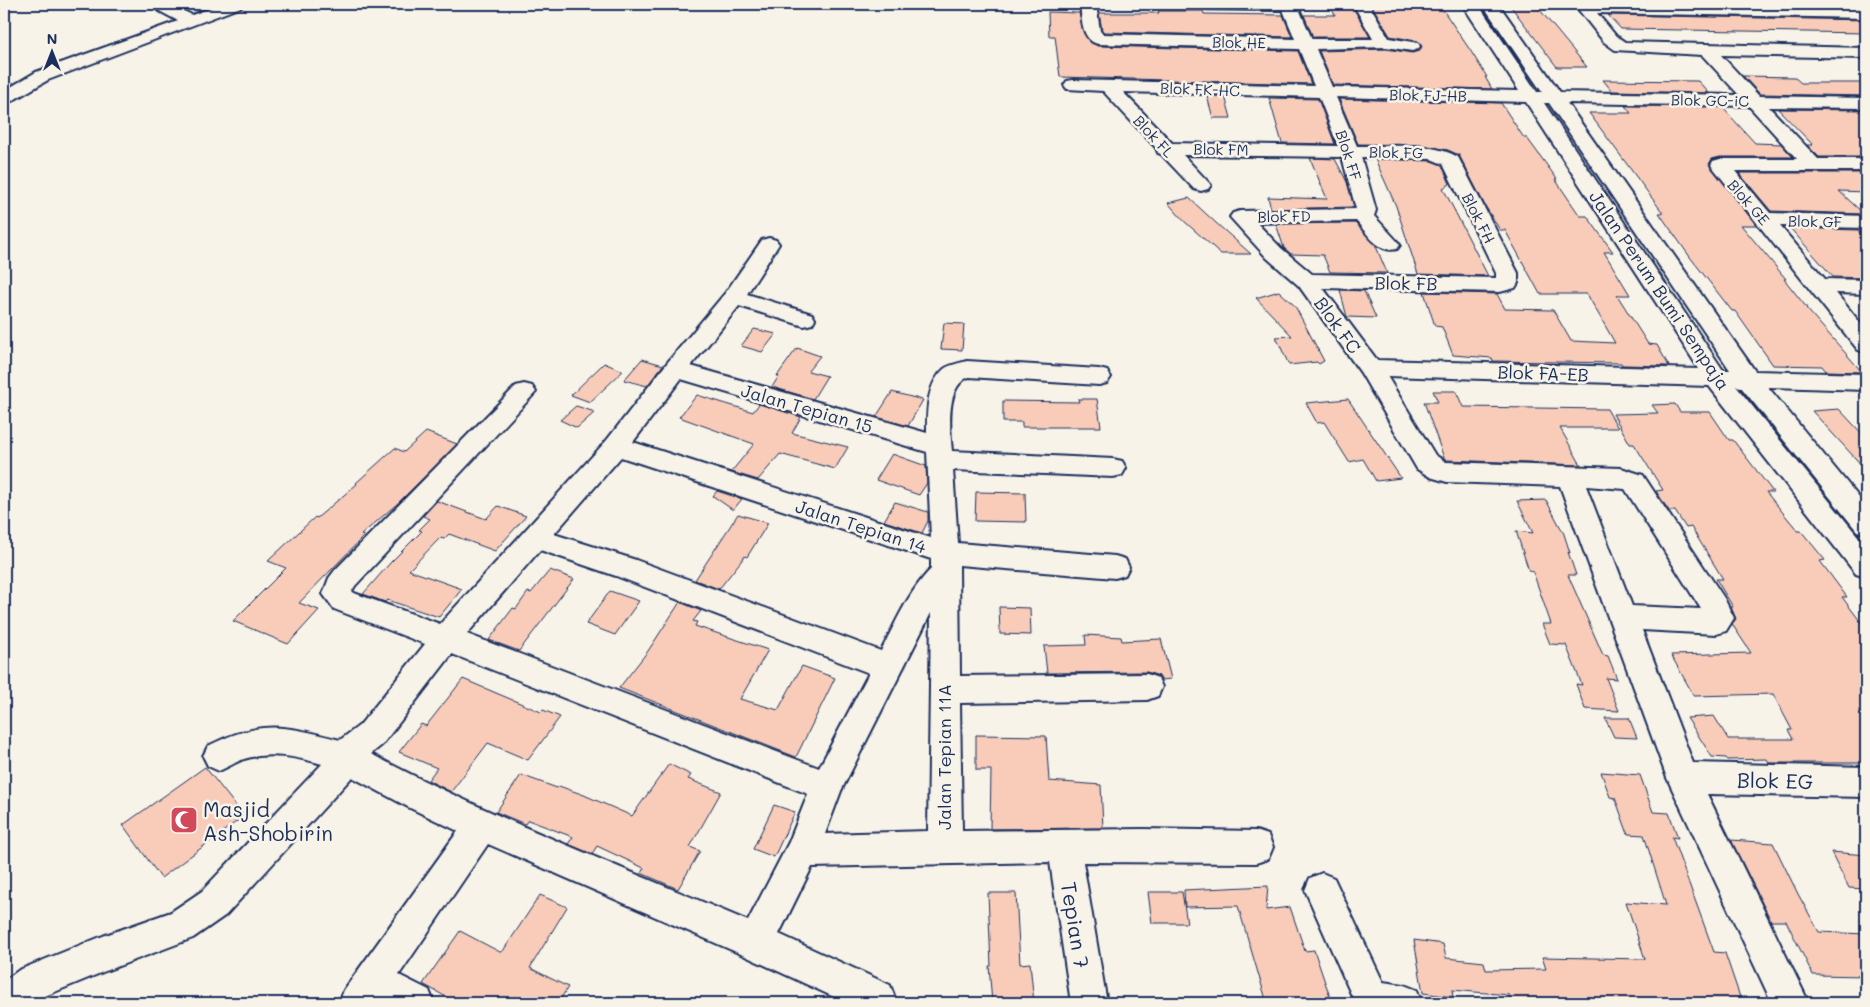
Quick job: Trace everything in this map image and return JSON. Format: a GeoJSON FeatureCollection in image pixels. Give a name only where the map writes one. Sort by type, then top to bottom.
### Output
{"type":"FeatureCollection","features":[{"type":"Feature","properties":{"kind":"street"},"geometry":{"type":"LineString","coordinates":[[157,4],[191,22]]}},
{"type":"Feature","properties":{"kind":"street","name":"Blok HE"},"geometry":{"type":"LineString","coordinates":[[1088,4],[1094,37],[1104,39],[1306,44],[1378,43],[1412,46]]}},
{"type":"Feature","properties":{"kind":"street"},"geometry":{"type":"LineString","coordinates":[[1206,4],[1289,5]]}},
{"type":"Feature","properties":{"kind":"street"},"geometry":{"type":"LineString","coordinates":[[1361,4],[1378,43]]}},
{"type":"Feature","properties":{"kind":"street","name":"Jalan Perum Bumi Sempaja"},"geometry":{"type":"LineString","coordinates":[[1470,4],[1530,98],[1717,378],[1866,566]]}},
{"type":"Feature","properties":{"kind":"street","name":"Jalan Perum Bumi Sempaja"},"geometry":{"type":"LineString","coordinates":[[1490,4],[1748,379],[1866,524]]}},
{"type":"Feature","properties":{"kind":"street"},"geometry":{"type":"LineString","coordinates":[[4,98],[42,76],[191,22],[228,5]]}},
{"type":"Feature","properties":{"kind":"street","name":"Blok FF"},"geometry":{"type":"LineString","coordinates":[[1289,5],[1350,151],[1366,210],[1366,213],[1361,215]]}},
{"type":"Feature","properties":{"kind":"street"},"geometry":{"type":"LineString","coordinates":[[1584,6],[1744,8],[1866,13]]}},
{"type":"Feature","properties":{"kind":"street"},"geometry":{"type":"LineString","coordinates":[[1584,6],[1610,39],[1622,47],[1866,53]]}},
{"type":"Feature","properties":{"kind":"street"},"geometry":{"type":"LineString","coordinates":[[1744,8],[1793,52]]}},
{"type":"Feature","properties":{"kind":"street"},"geometry":{"type":"LineString","coordinates":[[1707,50],[1812,164],[1866,165]]}},
{"type":"Feature","properties":{"kind":"street","name":"Blok FK-HC"},"geometry":{"type":"LineString","coordinates":[[1073,85],[1326,92]]}},
{"type":"Feature","properties":{"kind":"street","name":"Blok FL"},"geometry":{"type":"LineString","coordinates":[[1108,86],[1165,149],[1201,185]]}},
{"type":"Feature","properties":{"kind":"street","name":"Blok FJ-HB"},"geometry":{"type":"LineString","coordinates":[[1326,92],[1530,98],[1554,97]]}},
{"type":"Feature","properties":{"kind":"street","name":"Blok GC-iC"},"geometry":{"type":"LineString","coordinates":[[1554,97],[1866,103]]}},
{"type":"Feature","properties":{"kind":"street"},"geometry":{"type":"LineString","coordinates":[[1664,99],[1680,118]]}},
{"type":"Feature","properties":{"kind":"street","name":"Blok FM"},"geometry":{"type":"LineString","coordinates":[[1165,149],[1350,151]]}},
{"type":"Feature","properties":{"kind":"street","name":"Blok FG"},"geometry":{"type":"LineString","coordinates":[[1350,151],[1431,153],[1441,155]]}},
{"type":"Feature","properties":{"kind":"street","name":"Blok FH"},"geometry":{"type":"LineString","coordinates":[[1441,155],[1450,162],[1507,273],[1507,283],[1504,283]]}},
{"type":"Feature","properties":{"kind":"street","name":"Blok GE"},"geometry":{"type":"LineString","coordinates":[[1812,164],[1720,166],[1866,345]]}},
{"type":"Feature","properties":{"kind":"street"},"geometry":{"type":"LineString","coordinates":[[1361,215],[1390,245]]}},
{"type":"Feature","properties":{"kind":"street","name":"Blok FD"},"geometry":{"type":"LineString","coordinates":[[1307,281],[1274,254],[1240,217],[1361,215]]}},
{"type":"Feature","properties":{"kind":"street","name":"Blok GF"},"geometry":{"type":"LineString","coordinates":[[1765,219],[1866,222]]}},
{"type":"Feature","properties":{"kind":"street"},"geometry":{"type":"LineString","coordinates":[[5,1003],[32,983],[103,954],[181,926],[214,903],[346,757],[370,734],[446,639],[616,446],[675,369],[734,297],[769,244]]}},
{"type":"Feature","properties":{"kind":"street","name":"Blok FB"},"geometry":{"type":"LineString","coordinates":[[1307,281],[1504,283]]}},
{"type":"Feature","properties":{"kind":"street","name":"Blok FC"},"geometry":{"type":"LineString","coordinates":[[1307,281],[1370,368],[1426,462],[1431,466],[1447,472],[1621,478],[1634,482],[1720,618],[1716,622],[1702,622],[1622,617]]}},
{"type":"Feature","properties":{"kind":"street"},"geometry":{"type":"LineString","coordinates":[[1819,286],[1866,287]]}},
{"type":"Feature","properties":{"kind":"street"},"geometry":{"type":"LineString","coordinates":[[734,297],[804,319]]}},
{"type":"Feature","properties":{"kind":"street","name":"Blok FA-EB"},"geometry":{"type":"LineString","coordinates":[[1370,368],[1717,378]]}},
{"type":"Feature","properties":{"kind":"street","name":"Jalan Tepian 15"},"geometry":{"type":"LineString","coordinates":[[675,369],[939,453],[1113,468]]}},
{"type":"Feature","properties":{"kind":"street","name":"Jalan Tepian 11A"},"geometry":{"type":"LineString","coordinates":[[1099,377],[967,369],[953,374],[944,387],[939,404],[939,453],[945,563],[945,847],[1176,845],[1256,847]]}},
{"type":"Feature","properties":{"kind":"street"},"geometry":{"type":"LineString","coordinates":[[1717,378],[1866,382]]}},
{"type":"Feature","properties":{"kind":"street"},"geometry":{"type":"LineString","coordinates":[[524,392],[339,586],[337,594],[344,602],[446,639],[827,786]]}},
{"type":"Feature","properties":{"kind":"street","name":"Jalan Tepian 14"},"geometry":{"type":"LineString","coordinates":[[616,446],[945,563],[1115,566]]}},
{"type":"Feature","properties":{"kind":"street"},"geometry":{"type":"LineString","coordinates":[[1570,477],[1683,778],[1790,1003]]}},
{"type":"Feature","properties":{"kind":"street"},"geometry":{"type":"LineString","coordinates":[[535,538],[626,568],[888,666]]}},
{"type":"Feature","properties":{"kind":"street"},"geometry":{"type":"LineString","coordinates":[[756,942],[802,851],[827,786],[916,612],[945,563]]}},
{"type":"Feature","properties":{"kind":"street"},"geometry":{"type":"LineString","coordinates":[[944,690],[1147,687]]}},
{"type":"Feature","properties":{"kind":"street"},"geometry":{"type":"LineString","coordinates":[[219,756],[244,745],[270,740],[291,741],[346,757],[419,796],[482,826],[756,942],[876,998]]}},
{"type":"Feature","properties":{"kind":"street","name":"Blok EG"},"geometry":{"type":"LineString","coordinates":[[1683,778],[1866,782]]}},
{"type":"Feature","properties":{"kind":"street"},"geometry":{"type":"LineString","coordinates":[[416,1003],[365,992],[482,826]]}},
{"type":"Feature","properties":{"kind":"street","name":"Tepian 7"},"geometry":{"type":"LineString","coordinates":[[1064,846],[1089,1003]]}},
{"type":"Feature","properties":{"kind":"street"},"geometry":{"type":"LineString","coordinates":[[802,851],[945,847]]}},
{"type":"Feature","properties":{"kind":"street"},"geometry":{"type":"LineString","coordinates":[[1322,890],[1383,1002]]}},
{"type":"Feature","properties":{"kind":"building"},"geometry":{"type":"Polygon","coordinates":[[[1329,4],[1351,4],[1370,37],[1313,37],[1304,15],[1335,15],[1329,4]]]}},
{"type":"Feature","properties":{"kind":"building"},"geometry":{"type":"Polygon","coordinates":[[[1371,4],[1439,4],[1487,77],[1485,77],[1492,89],[1333,85],[1319,51],[1386,49],[1412,53],[1419,51],[1422,47],[1418,41],[1390,36],[1371,4]]]}},
{"type":"Feature","properties":{"kind":"building"},"geometry":{"type":"Polygon","coordinates":[[[1509,4],[1535,4],[1587,67],[1557,67],[1509,4]]]}},
{"type":"Feature","properties":{"kind":"building"},"geometry":{"type":"Polygon","coordinates":[[[1693,4],[1854,4],[1857,6],[1693,4]]]}},
{"type":"Feature","properties":{"kind":"building"},"geometry":{"type":"Polygon","coordinates":[[[1158,11],[1203,11],[1204,14],[1283,15],[1292,37],[1104,32],[1102,30],[1099,13],[1159,13],[1158,11]]]}},
{"type":"Feature","properties":{"kind":"building"},"geometry":{"type":"Polygon","coordinates":[[[1048,12],[1079,13],[1084,34],[1091,43],[1098,46],[1298,51],[1311,84],[1060,77],[1055,36],[1049,36],[1048,12]]]}},
{"type":"Feature","properties":{"kind":"building"},"geometry":{"type":"Polygon","coordinates":[[[1608,15],[1866,20],[1866,33],[1621,29],[1608,15]]]}},
{"type":"Feature","properties":{"kind":"building"},"geometry":{"type":"Polygon","coordinates":[[[1743,76],[1794,77],[1801,83],[1866,83],[1866,96],[1760,94],[1743,76]]]}},
{"type":"Feature","properties":{"kind":"building"},"geometry":{"type":"Polygon","coordinates":[[[1603,80],[1698,81],[1709,93],[1612,91],[1603,80]]]}},
{"type":"Feature","properties":{"kind":"building"},"geometry":{"type":"Polygon","coordinates":[[[1207,96],[1225,96],[1231,118],[1213,118],[1207,96]]]}},
{"type":"Feature","properties":{"kind":"building"},"geometry":{"type":"Polygon","coordinates":[[[1269,98],[1318,99],[1335,144],[1282,143],[1269,98]]]}},
{"type":"Feature","properties":{"kind":"building"},"geometry":{"type":"Polygon","coordinates":[[[1339,99],[1501,103],[1524,138],[1527,138],[1557,179],[1555,179],[1580,216],[1587,216],[1613,252],[1604,252],[1630,295],[1617,295],[1648,344],[1657,345],[1669,366],[1622,365],[1621,363],[1493,361],[1492,358],[1453,355],[1442,327],[1435,326],[1424,292],[1497,294],[1505,309],[1553,310],[1571,341],[1615,343],[1587,294],[1540,294],[1505,230],[1500,230],[1484,204],[1459,155],[1448,150],[1422,145],[1358,144],[1339,99]]]}},
{"type":"Feature","properties":{"kind":"building"},"geometry":{"type":"Polygon","coordinates":[[[1625,106],[1722,107],[1755,143],[1781,144],[1793,157],[1720,157],[1712,159],[1709,164],[1756,225],[1741,225],[1786,279],[1784,279],[1806,308],[1862,372],[1826,371],[1822,366],[1773,365],[1735,311],[1732,311],[1690,257],[1659,213],[1663,213],[1589,113],[1631,113],[1625,106]]]}},
{"type":"Feature","properties":{"kind":"building"},"geometry":{"type":"Polygon","coordinates":[[[1778,109],[1866,110],[1866,157],[1819,157],[1807,145],[1813,145],[1778,109]]]}},
{"type":"Feature","properties":{"kind":"building"},"geometry":{"type":"Polygon","coordinates":[[[1310,158],[1335,159],[1347,182],[1354,207],[1271,209],[1268,197],[1327,199],[1310,158]]]}},
{"type":"Feature","properties":{"kind":"building"},"geometry":{"type":"Polygon","coordinates":[[[1375,159],[1431,161],[1442,165],[1450,184],[1443,188],[1488,276],[1418,274],[1396,206],[1375,159]]]}},
{"type":"Feature","properties":{"kind":"building"},"geometry":{"type":"Polygon","coordinates":[[[1739,173],[1866,173],[1866,192],[1839,191],[1864,214],[1771,211],[1739,173]]]}},
{"type":"Feature","properties":{"kind":"building"},"geometry":{"type":"Polygon","coordinates":[[[1189,198],[1251,254],[1221,254],[1184,221],[1168,203],[1189,198]]]}},
{"type":"Feature","properties":{"kind":"building"},"geometry":{"type":"Polygon","coordinates":[[[1355,223],[1375,244],[1387,273],[1330,272],[1323,255],[1291,254],[1284,248],[1276,224],[1355,223]]]}},
{"type":"Feature","properties":{"kind":"building"},"geometry":{"type":"Polygon","coordinates":[[[1790,228],[1858,230],[1866,239],[1866,278],[1833,277],[1790,228]]]}},
{"type":"Feature","properties":{"kind":"building"},"geometry":{"type":"Polygon","coordinates":[[[1340,290],[1364,291],[1376,318],[1347,317],[1340,290]]]}},
{"type":"Feature","properties":{"kind":"building"},"geometry":{"type":"Polygon","coordinates":[[[1279,291],[1295,306],[1324,361],[1319,364],[1317,362],[1289,365],[1276,337],[1292,336],[1256,298],[1279,291]]]}},
{"type":"Feature","properties":{"kind":"building"},"geometry":{"type":"Polygon","coordinates":[[[944,323],[964,324],[962,350],[941,349],[944,323]]]}},
{"type":"Feature","properties":{"kind":"building"},"geometry":{"type":"Polygon","coordinates":[[[754,329],[776,334],[762,352],[741,346],[754,329]]]}},
{"type":"Feature","properties":{"kind":"building"},"geometry":{"type":"Polygon","coordinates":[[[797,348],[820,356],[808,371],[827,376],[813,399],[772,387],[779,376],[777,376],[797,348]]]}},
{"type":"Feature","properties":{"kind":"building"},"geometry":{"type":"Polygon","coordinates":[[[642,359],[663,365],[647,386],[624,380],[642,359]]]}},
{"type":"Feature","properties":{"kind":"building"},"geometry":{"type":"Polygon","coordinates":[[[604,363],[623,371],[590,402],[571,395],[604,363]]]}},
{"type":"Feature","properties":{"kind":"building"},"geometry":{"type":"Polygon","coordinates":[[[1433,391],[1456,391],[1463,407],[1607,409],[1618,428],[1560,428],[1581,465],[1447,460],[1444,458],[1424,402],[1438,402],[1433,391]]]}},
{"type":"Feature","properties":{"kind":"building"},"geometry":{"type":"Polygon","coordinates":[[[892,392],[923,400],[908,426],[876,417],[892,392]]]}},
{"type":"Feature","properties":{"kind":"building"},"geometry":{"type":"Polygon","coordinates":[[[697,395],[753,412],[759,404],[801,417],[792,433],[848,447],[835,469],[780,454],[758,480],[731,472],[754,444],[679,417],[697,395]]]}},
{"type":"Feature","properties":{"kind":"building"},"geometry":{"type":"Polygon","coordinates":[[[1078,399],[1097,399],[1101,427],[1022,427],[1022,422],[1003,422],[1003,401],[1079,402],[1078,399]]]}},
{"type":"Feature","properties":{"kind":"building"},"geometry":{"type":"Polygon","coordinates":[[[1348,399],[1401,478],[1376,481],[1363,459],[1349,462],[1324,422],[1317,423],[1306,403],[1348,399]]]}},
{"type":"Feature","properties":{"kind":"building"},"geometry":{"type":"Polygon","coordinates":[[[1675,404],[1680,412],[1710,412],[1729,440],[1733,440],[1773,492],[1766,492],[1825,560],[1820,561],[1847,597],[1842,597],[1866,629],[1866,763],[1769,763],[1767,759],[1728,760],[1726,758],[1712,757],[1687,718],[1714,716],[1728,739],[1793,739],[1788,730],[1792,730],[1773,694],[1694,696],[1671,655],[1751,653],[1732,624],[1736,619],[1731,607],[1733,607],[1716,579],[1723,579],[1691,527],[1686,528],[1675,511],[1669,511],[1656,491],[1663,490],[1634,444],[1630,444],[1613,414],[1658,413],[1652,405],[1675,404]]]}},
{"type":"Feature","properties":{"kind":"building"},"geometry":{"type":"Polygon","coordinates":[[[576,406],[595,412],[577,428],[560,420],[576,406]]]}},
{"type":"Feature","properties":{"kind":"building"},"geometry":{"type":"Polygon","coordinates":[[[1839,409],[1866,438],[1866,470],[1812,411],[1839,409]]]}},
{"type":"Feature","properties":{"kind":"building"},"geometry":{"type":"Polygon","coordinates":[[[426,432],[457,444],[398,503],[361,535],[364,536],[299,603],[319,610],[288,644],[233,621],[286,568],[268,561],[315,517],[317,518],[357,484],[395,448],[404,452],[426,432]]]}},
{"type":"Feature","properties":{"kind":"building"},"geometry":{"type":"Polygon","coordinates":[[[892,454],[926,466],[927,483],[919,495],[876,480],[892,454]]]}},
{"type":"Feature","properties":{"kind":"building"},"geometry":{"type":"Polygon","coordinates":[[[717,491],[742,499],[733,510],[713,496],[717,491]]]}},
{"type":"Feature","properties":{"kind":"building"},"geometry":{"type":"Polygon","coordinates":[[[976,492],[1025,493],[1026,522],[975,521],[976,492]]]}},
{"type":"Feature","properties":{"kind":"building"},"geometry":{"type":"Polygon","coordinates":[[[1546,500],[1564,534],[1570,553],[1568,552],[1576,575],[1568,575],[1603,655],[1608,656],[1617,679],[1606,678],[1619,711],[1585,709],[1576,684],[1582,685],[1566,645],[1550,644],[1542,624],[1551,624],[1533,572],[1529,571],[1516,531],[1533,533],[1517,501],[1546,500]]]}},
{"type":"Feature","properties":{"kind":"building"},"geometry":{"type":"Polygon","coordinates":[[[437,501],[486,519],[498,506],[526,516],[495,551],[449,534],[444,539],[440,538],[409,570],[462,589],[439,617],[363,594],[422,531],[419,530],[430,519],[423,516],[437,501]]]}},
{"type":"Feature","properties":{"kind":"building"},"geometry":{"type":"Polygon","coordinates":[[[895,502],[928,512],[928,521],[922,533],[884,521],[895,502]]]}},
{"type":"Feature","properties":{"kind":"building"},"geometry":{"type":"Polygon","coordinates":[[[738,514],[768,523],[747,557],[745,556],[719,589],[695,580],[738,514]]]}},
{"type":"Feature","properties":{"kind":"building"},"geometry":{"type":"Polygon","coordinates":[[[550,570],[574,579],[519,651],[489,640],[513,608],[516,609],[528,592],[531,593],[550,570]]]}},
{"type":"Feature","properties":{"kind":"building"},"geometry":{"type":"Polygon","coordinates":[[[610,591],[639,601],[615,635],[586,624],[610,591]]]}},
{"type":"Feature","properties":{"kind":"building"},"geometry":{"type":"Polygon","coordinates":[[[680,602],[701,611],[693,621],[697,622],[695,626],[768,650],[740,699],[778,710],[802,666],[835,678],[796,757],[619,688],[648,651],[680,602]]]}},
{"type":"Feature","properties":{"kind":"building"},"geometry":{"type":"Polygon","coordinates":[[[999,607],[1030,608],[1031,635],[1000,634],[999,607]]]}},
{"type":"Feature","properties":{"kind":"building"},"geometry":{"type":"Polygon","coordinates":[[[1085,635],[1121,637],[1122,641],[1161,639],[1171,679],[1161,680],[1159,676],[1147,672],[1047,673],[1044,646],[1086,645],[1085,635]]]}},
{"type":"Feature","properties":{"kind":"building"},"geometry":{"type":"Polygon","coordinates":[[[463,679],[541,712],[543,710],[560,717],[528,760],[488,743],[451,792],[428,780],[437,768],[399,752],[421,724],[426,726],[463,679]]]}},
{"type":"Feature","properties":{"kind":"building"},"geometry":{"type":"Polygon","coordinates":[[[1605,718],[1629,718],[1637,738],[1614,737],[1605,718]]]}},
{"type":"Feature","properties":{"kind":"building"},"geometry":{"type":"Polygon","coordinates":[[[976,735],[1046,736],[1049,781],[1101,785],[1103,828],[990,829],[991,770],[976,770],[976,735]]]}},
{"type":"Feature","properties":{"kind":"building"},"geometry":{"type":"Polygon","coordinates":[[[669,764],[691,775],[688,779],[721,792],[690,847],[700,851],[678,889],[641,873],[644,868],[597,846],[592,854],[568,844],[573,837],[528,820],[525,824],[496,812],[521,775],[584,795],[632,816],[669,764]]]}},
{"type":"Feature","properties":{"kind":"building","name":"Masjid Ash-Shobirin"},"geometry":{"type":"Polygon","coordinates":[[[205,767],[244,816],[161,878],[123,825],[205,767]]]}},
{"type":"Feature","properties":{"kind":"building"},"geometry":{"type":"Polygon","coordinates":[[[1601,772],[1640,775],[1653,812],[1669,813],[1678,838],[1672,837],[1714,952],[1725,953],[1742,1003],[1511,1003],[1509,995],[1452,990],[1453,997],[1423,993],[1414,940],[1443,944],[1446,958],[1484,962],[1486,970],[1546,969],[1542,957],[1645,959],[1626,902],[1666,905],[1644,835],[1628,834],[1615,798],[1610,797],[1601,772]]]}},
{"type":"Feature","properties":{"kind":"building"},"geometry":{"type":"Polygon","coordinates":[[[774,805],[795,812],[774,857],[753,849],[774,805]]]}},
{"type":"Feature","properties":{"kind":"building"},"geometry":{"type":"Polygon","coordinates":[[[1731,840],[1773,843],[1819,932],[1866,934],[1866,976],[1813,975],[1786,921],[1771,921],[1731,840]]]}},
{"type":"Feature","properties":{"kind":"building"},"geometry":{"type":"Polygon","coordinates":[[[1831,852],[1866,855],[1866,889],[1849,888],[1831,852]]]}},
{"type":"Feature","properties":{"kind":"building"},"geometry":{"type":"Polygon","coordinates":[[[1268,886],[1266,910],[1290,907],[1305,951],[1314,950],[1330,997],[1287,1003],[1267,1003],[1238,906],[1185,907],[1184,890],[1268,886]]]}},
{"type":"Feature","properties":{"kind":"building"},"geometry":{"type":"Polygon","coordinates":[[[1148,892],[1182,892],[1187,923],[1152,923],[1148,892]]]}},
{"type":"Feature","properties":{"kind":"building"},"geometry":{"type":"Polygon","coordinates":[[[988,893],[1016,893],[1020,964],[1030,963],[1034,1003],[992,1003],[989,966],[991,966],[988,893]]]}},
{"type":"Feature","properties":{"kind":"building"},"geometry":{"type":"Polygon","coordinates":[[[540,895],[567,907],[530,968],[568,987],[558,1003],[457,1003],[423,984],[460,931],[500,952],[503,951],[540,895]]]}},
{"type":"Feature","properties":{"kind":"place","name":"Masjid Ash-Shobirin"},"geometry":{"type":"Point","coordinates":[184,820]}}]}
